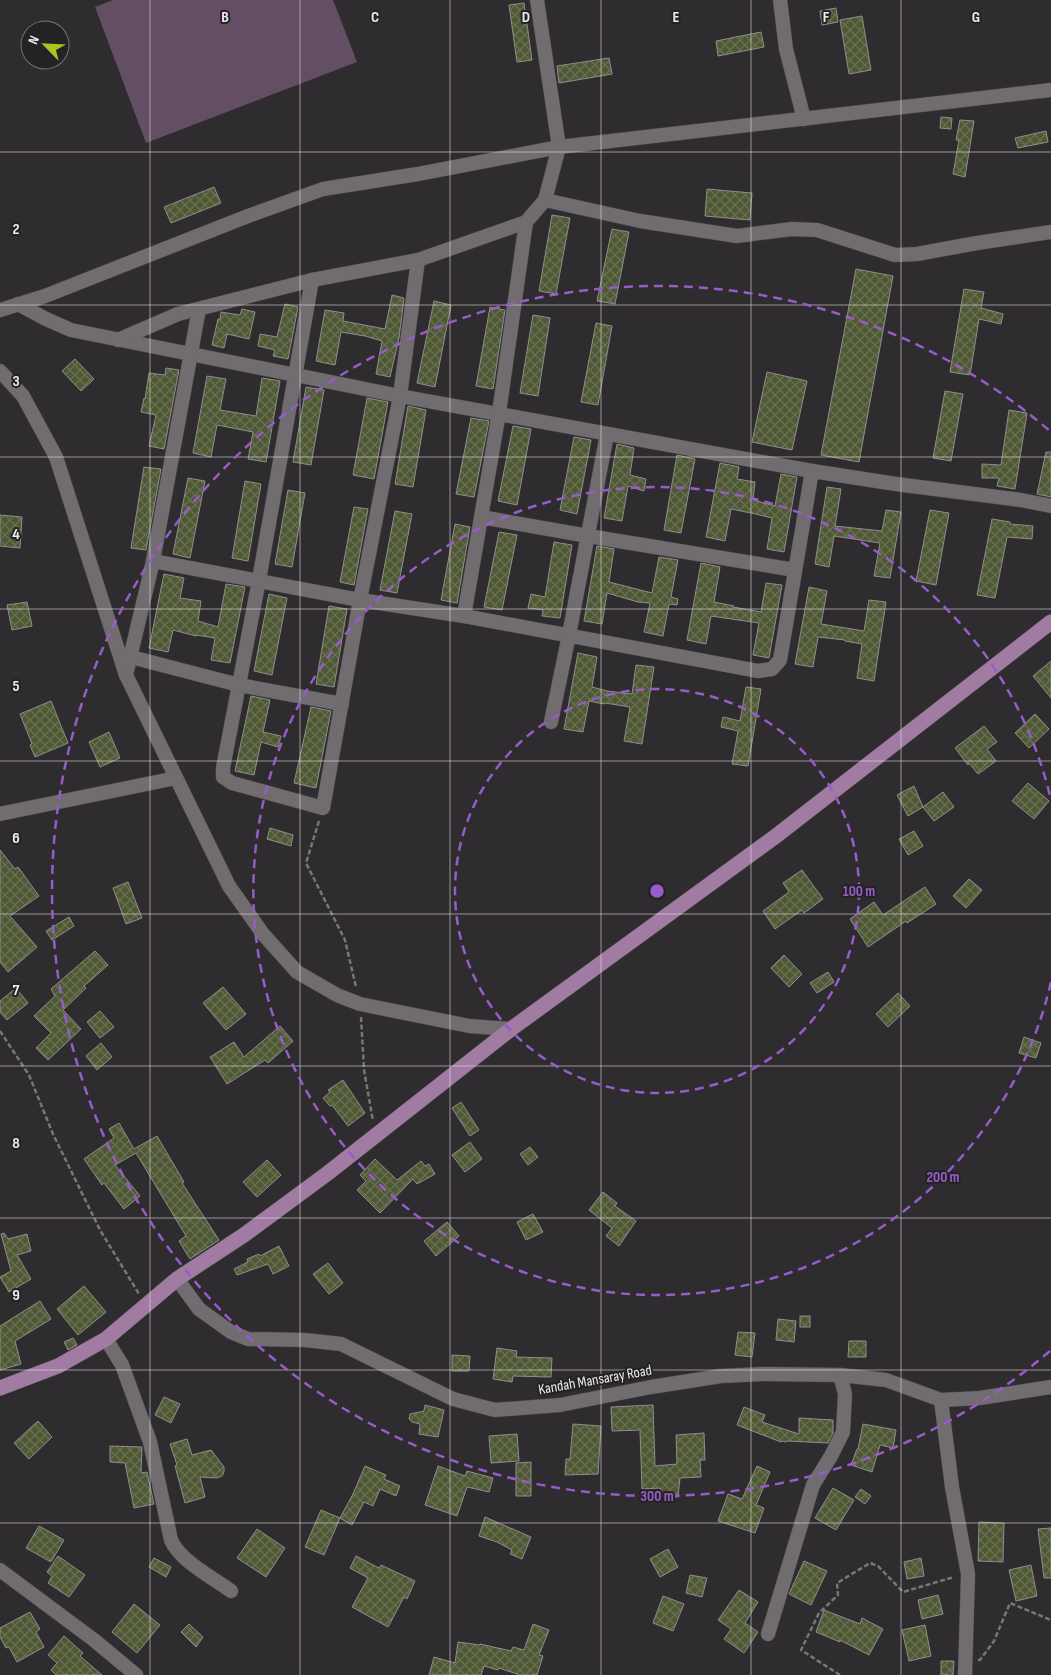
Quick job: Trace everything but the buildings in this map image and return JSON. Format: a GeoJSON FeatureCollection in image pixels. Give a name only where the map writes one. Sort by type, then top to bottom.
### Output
{"type":"FeatureCollection","features":[{"type":"Feature","properties":{"kind":"main road"},"geometry":{"type":"LineString","coordinates":[[0,1388],[58,1366],[106,1339],[178,1280],[244,1235],[328,1173],[511,1029],[776,836],[1051,622]]}},
{"type":"Feature","properties":{"kind":"street"},"geometry":{"type":"LineString","coordinates":[[118,340],[178,314],[312,280],[418,260],[526,222],[545,200],[559,147],[537,0]]}},
{"type":"Feature","properties":{"kind":"street"},"geometry":{"type":"LineString","coordinates":[[780,0],[786,49],[804,118]]}},
{"type":"Feature","properties":{"kind":"street"},"geometry":{"type":"LineString","coordinates":[[0,310],[45,296],[248,216],[324,190],[559,147],[1051,90]]}},
{"type":"Feature","properties":{"kind":"street"},"geometry":{"type":"LineString","coordinates":[[545,200],[640,221],[737,236],[792,230],[817,230],[895,255],[917,254],[1051,232]]}},
{"type":"Feature","properties":{"kind":"street"},"geometry":{"type":"LineString","coordinates":[[464,616],[499,413],[526,222]]}},
{"type":"Feature","properties":{"kind":"street"},"geometry":{"type":"LineString","coordinates":[[312,280],[259,580],[223,768],[223,777],[232,783],[323,808],[360,600],[400,396],[418,260]]}},
{"type":"Feature","properties":{"kind":"street"},"geometry":{"type":"LineString","coordinates":[[18,304],[71,330],[400,396],[812,471],[1021,500],[1051,506]]}},
{"type":"Feature","properties":{"kind":"street"},"geometry":{"type":"LineString","coordinates":[[126,675],[153,561],[199,309]]}},
{"type":"Feature","properties":{"kind":"street"},"geometry":{"type":"LineString","coordinates":[[0,371],[23,396],[56,457],[126,675],[229,886],[263,934],[297,972],[337,995],[360,1004],[470,1026],[511,1029]]}},
{"type":"Feature","properties":{"kind":"street"},"geometry":{"type":"LineString","coordinates":[[552,722],[607,434]]}},
{"type":"Feature","properties":{"kind":"street"},"geometry":{"type":"LineString","coordinates":[[153,561],[360,600],[569,635],[758,671],[772,669],[780,660],[812,471]]}},
{"type":"Feature","properties":{"kind":"street"},"geometry":{"type":"LineString","coordinates":[[482,517],[795,570]]}},
{"type":"Feature","properties":{"kind":"street"},"geometry":{"type":"LineString","coordinates":[[131,657],[239,685],[342,704]]}},
{"type":"Feature","properties":{"kind":"street"},"geometry":{"type":"LineString","coordinates":[[0,814],[176,778]]}},
{"type":"Feature","properties":{"kind":"street","name":"Kandah Mansaray Road"},"geometry":{"type":"LineString","coordinates":[[178,1280],[199,1309],[231,1332],[248,1339],[305,1340],[341,1344],[453,1399],[495,1410],[560,1405],[651,1387],[721,1376],[764,1374],[840,1374],[886,1380],[941,1400],[980,1398],[1051,1387]]}},
{"type":"Feature","properties":{"kind":"street"},"geometry":{"type":"LineString","coordinates":[[106,1339],[122,1365],[150,1442],[170,1540],[175,1549],[185,1559],[231,1590]]}},
{"type":"Feature","properties":{"kind":"street"},"geometry":{"type":"LineString","coordinates":[[768,1634],[813,1485],[843,1432],[845,1394],[840,1374]]}},
{"type":"Feature","properties":{"kind":"street"},"geometry":{"type":"LineString","coordinates":[[941,1400],[952,1487],[968,1574],[965,1675]]}},
{"type":"Feature","properties":{"kind":"street"},"geometry":{"type":"LineString","coordinates":[[0,1570],[94,1640],[136,1675]]}},
{"type":"Feature","properties":{"kind":"path"},"geometry":{"type":"LineString","coordinates":[[0,1031],[29,1075],[53,1134],[100,1230],[146,1306]]}},
{"type":"Feature","properties":{"kind":"path"},"geometry":{"type":"LineString","coordinates":[[840,1675],[801,1650],[819,1613],[838,1595],[837,1583],[870,1564],[878,1566],[903,1592],[968,1574]]}},
{"type":"Feature","properties":{"kind":"path"},"geometry":{"type":"LineString","coordinates":[[966,1659],[980,1660],[994,1641],[1010,1603],[1051,1620]]}},
{"type":"Feature","properties":{"kind":"shaded area"},"geometry":{"type":"Polygon","coordinates":[[[113,0],[333,0],[357,62],[146,143],[95,7],[113,0]]]}}]}
